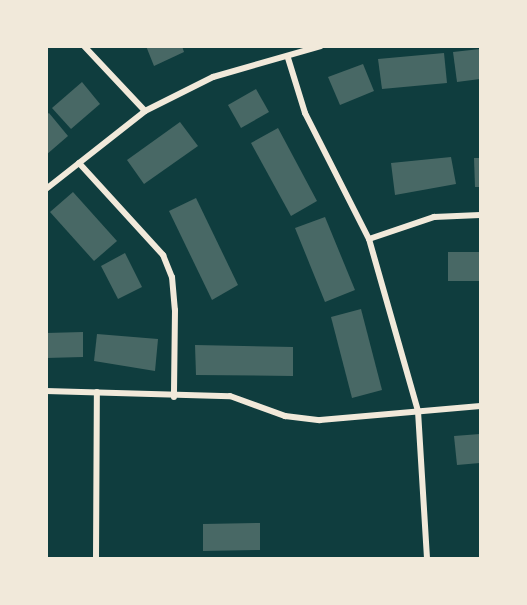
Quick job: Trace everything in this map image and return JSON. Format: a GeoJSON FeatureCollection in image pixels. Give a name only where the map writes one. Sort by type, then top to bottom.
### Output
{"type":"FeatureCollection","features":[{"type":"Feature","properties":{"kind":"street"},"geometry":{"type":"LineString","coordinates":[[84,46],[145,111]]}},
{"type":"Feature","properties":{"kind":"street"},"geometry":{"type":"LineString","coordinates":[[46,189],[145,111],[213,77],[288,58],[321,46]]}},
{"type":"Feature","properties":{"kind":"street"},"geometry":{"type":"LineString","coordinates":[[288,58],[305,113],[369,239],[418,411],[427,558]]}},
{"type":"Feature","properties":{"kind":"street"},"geometry":{"type":"LineString","coordinates":[[80,163],[163,255],[172,277],[176,310],[174,397]]}},
{"type":"Feature","properties":{"kind":"street"},"geometry":{"type":"LineString","coordinates":[[369,239],[434,217],[480,215]]}},
{"type":"Feature","properties":{"kind":"street"},"geometry":{"type":"LineString","coordinates":[[46,391],[174,397],[230,396],[285,416],[320,420],[480,406]]}},
{"type":"Feature","properties":{"kind":"street"},"geometry":{"type":"LineString","coordinates":[[96,558],[97,392]]}},
{"type":"Feature","properties":{"kind":"building"},"geometry":{"type":"Polygon","coordinates":[[[146,46],[182,46],[184,52],[154,66],[146,46]]]}},
{"type":"Feature","properties":{"kind":"building"},"geometry":{"type":"Polygon","coordinates":[[[480,49],[480,79],[457,82],[453,52],[480,49]]]}},
{"type":"Feature","properties":{"kind":"building"},"geometry":{"type":"Polygon","coordinates":[[[444,53],[447,83],[382,89],[378,59],[444,53]]]}},
{"type":"Feature","properties":{"kind":"building"},"geometry":{"type":"Polygon","coordinates":[[[363,64],[374,91],[340,105],[328,77],[363,64]]]}},
{"type":"Feature","properties":{"kind":"building"},"geometry":{"type":"Polygon","coordinates":[[[82,82],[100,104],[71,129],[52,108],[82,82]]]}},
{"type":"Feature","properties":{"kind":"building"},"geometry":{"type":"Polygon","coordinates":[[[256,89],[269,112],[241,128],[228,105],[256,89]]]}},
{"type":"Feature","properties":{"kind":"building"},"geometry":{"type":"Polygon","coordinates":[[[49,113],[68,136],[46,155],[46,115],[49,113]]]}},
{"type":"Feature","properties":{"kind":"building"},"geometry":{"type":"Polygon","coordinates":[[[180,122],[198,146],[144,184],[127,160],[180,122]]]}},
{"type":"Feature","properties":{"kind":"building"},"geometry":{"type":"Polygon","coordinates":[[[278,128],[317,201],[291,216],[251,143],[278,128]]]}},
{"type":"Feature","properties":{"kind":"building"},"geometry":{"type":"Polygon","coordinates":[[[451,157],[456,184],[395,195],[391,163],[451,157]]]}},
{"type":"Feature","properties":{"kind":"building"},"geometry":{"type":"Polygon","coordinates":[[[474,158],[480,158],[480,187],[475,187],[474,158]]]}},
{"type":"Feature","properties":{"kind":"building"},"geometry":{"type":"Polygon","coordinates":[[[73,192],[117,241],[94,261],[50,212],[73,192]]]}},
{"type":"Feature","properties":{"kind":"building"},"geometry":{"type":"Polygon","coordinates":[[[196,198],[238,285],[212,300],[169,211],[196,198]]]}},
{"type":"Feature","properties":{"kind":"building"},"geometry":{"type":"Polygon","coordinates":[[[325,217],[355,290],[325,302],[295,228],[325,217]]]}},
{"type":"Feature","properties":{"kind":"building"},"geometry":{"type":"Polygon","coordinates":[[[448,252],[480,252],[480,281],[448,281],[448,252]]]}},
{"type":"Feature","properties":{"kind":"building"},"geometry":{"type":"Polygon","coordinates":[[[125,253],[142,287],[118,299],[101,266],[125,253]]]}},
{"type":"Feature","properties":{"kind":"building"},"geometry":{"type":"Polygon","coordinates":[[[361,309],[382,390],[352,398],[331,317],[361,309]]]}},
{"type":"Feature","properties":{"kind":"building"},"geometry":{"type":"Polygon","coordinates":[[[83,332],[83,357],[46,358],[46,333],[83,332]]]}},
{"type":"Feature","properties":{"kind":"building"},"geometry":{"type":"Polygon","coordinates":[[[97,334],[158,339],[155,371],[94,361],[97,334]]]}},
{"type":"Feature","properties":{"kind":"building"},"geometry":{"type":"Polygon","coordinates":[[[195,345],[293,347],[293,376],[196,375],[195,345]]]}},
{"type":"Feature","properties":{"kind":"building"},"geometry":{"type":"Polygon","coordinates":[[[480,434],[480,463],[457,465],[454,436],[480,434]]]}},
{"type":"Feature","properties":{"kind":"building"},"geometry":{"type":"Polygon","coordinates":[[[260,523],[260,550],[203,551],[203,524],[260,523]]]}}]}
